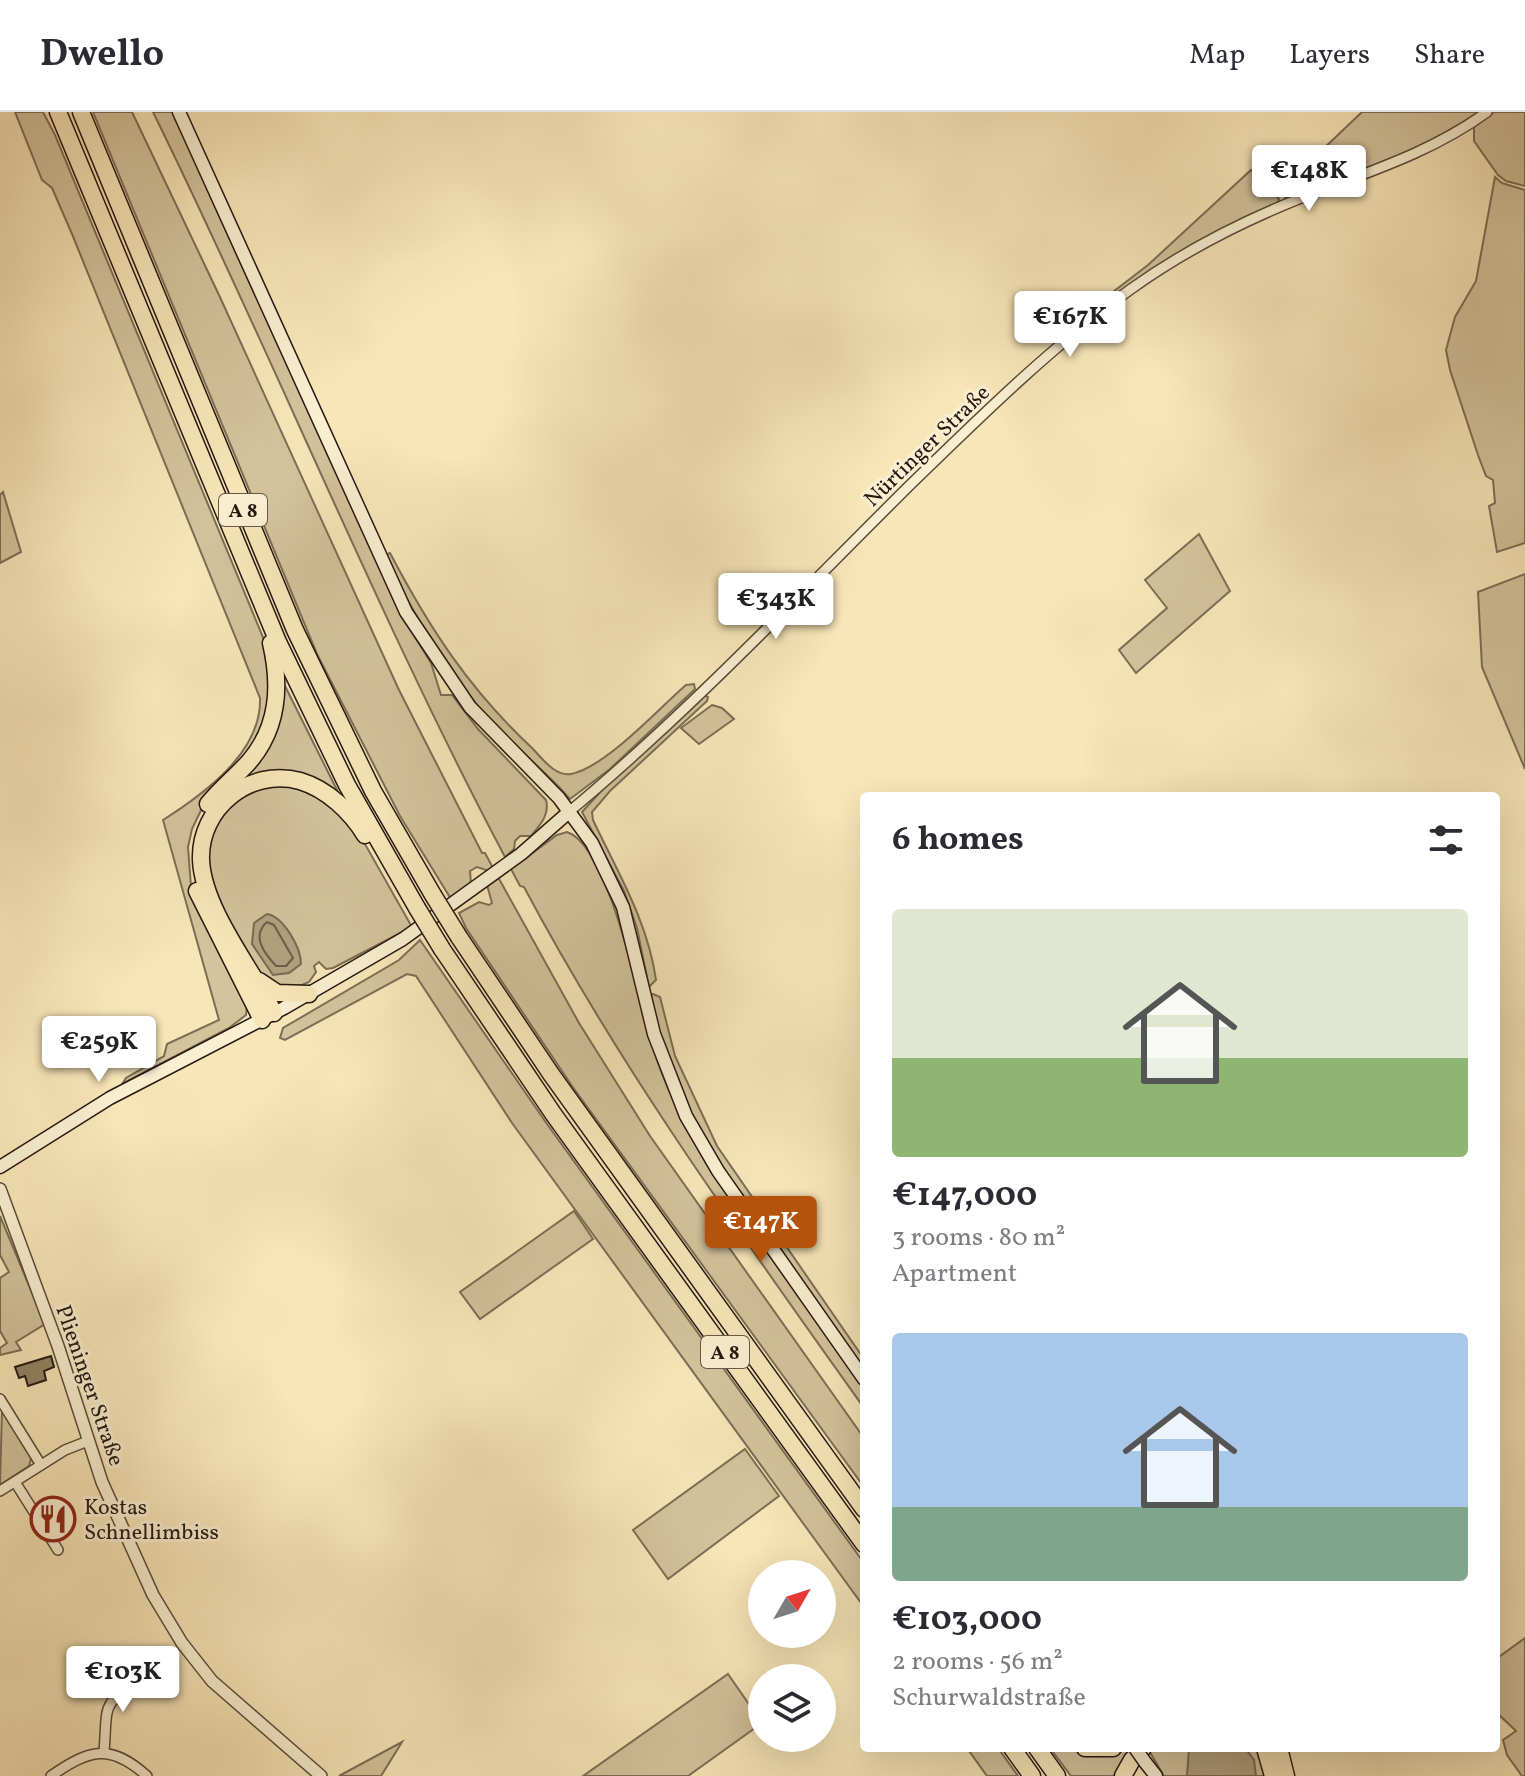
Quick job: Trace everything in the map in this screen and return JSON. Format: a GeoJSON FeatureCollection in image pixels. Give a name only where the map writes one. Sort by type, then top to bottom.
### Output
{"type":"FeatureCollection","features":[{"type":"Feature","properties":{"kind":"highway","name":"A 8"},"geometry":{"type":"LineString","coordinates":[[58,112],[262,607],[335,762],[400,880],[442,949],[554,1115],[860,1538]]}},
{"type":"Feature","properties":{"kind":"highway","name":"A 8"},"geometry":{"type":"LineString","coordinates":[[81,112],[295,630],[373,791],[459,937],[551,1074],[860,1504]]}},
{"type":"Feature","properties":{"kind":"highway"},"geometry":{"type":"LineString","coordinates":[[262,607],[277,675],[271,722],[253,756],[204,811],[194,834],[191,852],[192,873],[202,905],[268,1017]]}},
{"type":"Feature","properties":{"kind":"highway"},"geometry":{"type":"LineString","coordinates":[[268,1017],[255,977],[212,900],[201,864],[203,841],[210,821],[220,806],[239,789],[261,781],[282,778],[318,789],[349,814],[400,880]]}},
{"type":"Feature","properties":{"kind":"highway"},"geometry":{"type":"LineString","coordinates":[[255,977],[277,993],[309,994]]}},
{"type":"Feature","properties":{"kind":"highway"},"geometry":{"type":"LineString","coordinates":[[842,1479],[860,1497]]}},
{"type":"Feature","properties":{"kind":"highway"},"geometry":{"type":"LineString","coordinates":[[1015,1752],[1032,1776]]}},
{"type":"Feature","properties":{"kind":"highway"},"geometry":{"type":"LineString","coordinates":[[1040,1752],[1057,1776]]}},
{"type":"Feature","properties":{"kind":"highway"},"geometry":{"type":"LineString","coordinates":[[1266,1752],[1273,1776]]}},
{"type":"Feature","properties":{"kind":"highway"},"geometry":{"type":"LineString","coordinates":[[1280,1752],[1286,1776]]}},
{"type":"Feature","properties":{"kind":"highway"},"geometry":{"type":"LineString","coordinates":[[1123,1776],[1132,1760],[1144,1755]]}},
{"type":"Feature","properties":{"kind":"main road"},"geometry":{"type":"LineString","coordinates":[[179,112],[406,612],[475,713],[570,811],[596,850],[619,898],[657,1046],[691,1126],[718,1171],[860,1373]]}},
{"type":"Feature","properties":{"kind":"main road"},"geometry":{"type":"LineString","coordinates":[[0,1167],[121,1092],[268,1017],[413,932],[521,854],[570,811]]}},
{"type":"Feature","properties":{"kind":"main road"},"geometry":{"type":"LineString","coordinates":[[1144,1755],[1156,1776]]}},
{"type":"Feature","properties":{"kind":"street","name":"Nürtinger Straße"},"geometry":{"type":"LineString","coordinates":[[570,811],[704,688],[1004,395],[1101,312],[1160,270],[1214,238],[1279,207],[1414,155],[1487,112]]}},
{"type":"Feature","properties":{"kind":"street","name":"Plieninger Straße"},"geometry":{"type":"LineString","coordinates":[[0,1189],[58,1346],[88,1441],[130,1549],[182,1643],[222,1692],[321,1776]]}},
{"type":"Feature","properties":{"kind":"street","name":"Plieninger Straße"},"geometry":{"type":"LineString","coordinates":[[0,1212],[10,1222]]}},
{"type":"Feature","properties":{"kind":"street"},"geometry":{"type":"LineString","coordinates":[[0,1399],[41,1465]]}},
{"type":"Feature","properties":{"kind":"street"},"geometry":{"type":"LineString","coordinates":[[0,1491],[88,1441]]}},
{"type":"Feature","properties":{"kind":"street"},"geometry":{"type":"LineString","coordinates":[[15,1482],[58,1550]]}},
{"type":"Feature","properties":{"kind":"street"},"geometry":{"type":"LineString","coordinates":[[104,1752],[107,1707],[118,1695],[145,1677]]}},
{"type":"Feature","properties":{"kind":"street"},"geometry":{"type":"LineString","coordinates":[[51,1776],[85,1756],[104,1752],[125,1757],[147,1776]]}},
{"type":"Feature","properties":{"kind":"shaded area"},"geometry":{"type":"Polygon","coordinates":[[[15,112],[43,112],[55,135],[267,647],[272,671],[263,733],[203,806],[192,829],[188,847],[191,886],[247,1006],[246,1015],[229,1028],[122,1084],[126,1078],[164,1056],[167,1044],[219,1020],[163,820],[196,798],[228,770],[251,736],[258,718],[260,698],[72,234],[52,188],[42,180],[15,112]]]}},
{"type":"Feature","properties":{"kind":"shaded area"},"geometry":{"type":"Polygon","coordinates":[[[93,112],[132,112],[399,690],[482,853],[485,853],[493,868],[489,871],[477,867],[470,871],[471,884],[451,899],[400,816],[317,654],[93,112]]]}},
{"type":"Feature","properties":{"kind":"shaded area"},"geometry":{"type":"Polygon","coordinates":[[[153,112],[173,112],[407,624],[431,663],[441,695],[452,695],[478,729],[546,800],[547,810],[541,824],[531,836],[520,836],[515,841],[514,849],[505,857],[413,674],[153,112]]]}},
{"type":"Feature","properties":{"kind":"shaded area"},"geometry":{"type":"Polygon","coordinates":[[[1362,112],[1479,112],[1410,151],[1361,171],[1288,199],[1278,192],[1362,112]]]}},
{"type":"Feature","properties":{"kind":"shaded area"},"geometry":{"type":"Polygon","coordinates":[[[1494,112],[1525,112],[1525,186],[1506,181],[1498,175],[1474,141],[1474,127],[1494,112]]]}},
{"type":"Feature","properties":{"kind":"shaded area"},"geometry":{"type":"Polygon","coordinates":[[[1251,170],[1279,199],[1278,203],[1177,254],[1084,320],[1078,319],[1148,265],[1251,170]]]}},
{"type":"Feature","properties":{"kind":"shaded area"},"geometry":{"type":"Polygon","coordinates":[[[1495,177],[1502,183],[1525,190],[1525,543],[1497,552],[1489,506],[1495,503],[1493,480],[1486,476],[1478,455],[1446,350],[1455,317],[1476,281],[1495,177]]]}},
{"type":"Feature","properties":{"kind":"shaded area"},"geometry":{"type":"Polygon","coordinates":[[[3,492],[21,552],[0,563],[0,495],[3,492]]]}},
{"type":"Feature","properties":{"kind":"shaded area"},"geometry":{"type":"Polygon","coordinates":[[[1199,534],[1230,591],[1136,673],[1119,650],[1167,608],[1145,580],[1199,534]]]}},
{"type":"Feature","properties":{"kind":"shaded area"},"geometry":{"type":"Polygon","coordinates":[[[390,553],[452,657],[509,726],[560,773],[571,774],[600,760],[632,736],[686,685],[694,684],[695,689],[610,769],[570,799],[501,731],[460,683],[407,599],[385,555],[390,553]]]}},
{"type":"Feature","properties":{"kind":"shaded area"},"geometry":{"type":"Polygon","coordinates":[[[1525,574],[1525,769],[1482,667],[1478,592],[1525,574]]]}},
{"type":"Feature","properties":{"kind":"shaded area"},"geometry":{"type":"Polygon","coordinates":[[[285,686],[338,794],[316,783],[234,789],[281,688],[285,686]]]}},
{"type":"Feature","properties":{"kind":"shaded area"},"geometry":{"type":"Polygon","coordinates":[[[704,695],[708,697],[707,701],[610,791],[592,812],[646,938],[656,980],[649,987],[637,928],[624,891],[582,812],[704,695]]]}},
{"type":"Feature","properties":{"kind":"shaded area"},"geometry":{"type":"Polygon","coordinates":[[[712,705],[722,708],[734,719],[699,744],[681,728],[712,705]]]}},
{"type":"Feature","properties":{"kind":"shaded area"},"geometry":{"type":"Polygon","coordinates":[[[280,782],[320,794],[361,837],[412,927],[333,968],[326,969],[319,962],[314,966],[316,972],[309,982],[290,990],[266,983],[246,955],[209,883],[208,836],[235,797],[280,782]]]}},
{"type":"Feature","properties":{"kind":"shaded area"},"geometry":{"type":"Polygon","coordinates":[[[567,832],[583,844],[610,895],[653,1048],[685,1124],[728,1194],[860,1383],[860,1402],[685,1153],[601,1022],[524,887],[520,886],[511,869],[557,835],[567,832]]]}},
{"type":"Feature","properties":{"kind":"shaded area"},"geometry":{"type":"Polygon","coordinates":[[[498,877],[579,1023],[650,1136],[860,1432],[860,1482],[572,1086],[466,928],[459,913],[479,902],[492,903],[487,885],[498,877]]]}},
{"type":"Feature","properties":{"kind":"shaded area"},"geometry":{"type":"Polygon","coordinates":[[[420,940],[547,1124],[860,1557],[860,1602],[836,1568],[836,1560],[830,1560],[512,1123],[416,976],[407,974],[285,1040],[280,1038],[283,1028],[399,960],[420,940]]]}},
{"type":"Feature","properties":{"kind":"shaded area"},"geometry":{"type":"Polygon","coordinates":[[[650,996],[660,997],[675,1056],[717,1146],[860,1353],[860,1364],[712,1152],[685,1103],[661,1042],[650,996]]]}},
{"type":"Feature","properties":{"kind":"shaded area"},"geometry":{"type":"Polygon","coordinates":[[[574,1211],[593,1239],[480,1319],[460,1292],[574,1211]]]}},
{"type":"Feature","properties":{"kind":"shaded area"},"geometry":{"type":"Polygon","coordinates":[[[0,1216],[45,1324],[16,1342],[21,1350],[0,1355],[0,1348],[7,1343],[0,1331],[0,1278],[9,1272],[0,1255],[0,1216]]]}},
{"type":"Feature","properties":{"kind":"shaded area"},"geometry":{"type":"Polygon","coordinates":[[[2,1409],[32,1455],[29,1466],[0,1485],[2,1409]]]}},
{"type":"Feature","properties":{"kind":"shaded area"},"geometry":{"type":"Polygon","coordinates":[[[745,1449],[779,1496],[668,1579],[633,1530],[745,1449]]]}},
{"type":"Feature","properties":{"kind":"shaded area"},"geometry":{"type":"Polygon","coordinates":[[[1525,1638],[1525,1776],[1507,1755],[1503,1740],[1516,1731],[1500,1716],[1500,1656],[1525,1638]]]}},
{"type":"Feature","properties":{"kind":"shaded area"},"geometry":{"type":"Polygon","coordinates":[[[728,1674],[748,1703],[748,1733],[688,1776],[583,1776],[728,1674]]]}},
{"type":"Feature","properties":{"kind":"shaded area"},"geometry":{"type":"Polygon","coordinates":[[[402,1742],[381,1776],[339,1776],[402,1742]]]}},
{"type":"Feature","properties":{"kind":"shaded area"},"geometry":{"type":"Polygon","coordinates":[[[970,1752],[1001,1752],[1018,1776],[987,1776],[970,1752]]]}},
{"type":"Feature","properties":{"kind":"shaded area"},"geometry":{"type":"Polygon","coordinates":[[[1053,1752],[1135,1752],[1119,1776],[1071,1776],[1053,1752]]]}},
{"type":"Feature","properties":{"kind":"shaded area"},"geometry":{"type":"Polygon","coordinates":[[[1150,1752],[1260,1752],[1267,1776],[1164,1776],[1150,1752]]]}},
{"type":"Feature","properties":{"kind":"water"},"geometry":{"type":"Polygon","coordinates":[[[267,914],[285,927],[298,950],[301,964],[289,973],[273,975],[252,944],[254,923],[267,914]]]}},
{"type":"Feature","properties":{"kind":"water"},"geometry":{"type":"Polygon","coordinates":[[[1189,1752],[1248,1752],[1254,1760],[1256,1776],[1187,1776],[1189,1752]]]}},
{"type":"Feature","properties":{"kind":"building"},"geometry":{"type":"Polygon","coordinates":[[[51,1356],[54,1367],[44,1371],[46,1380],[28,1386],[25,1376],[19,1378],[15,1367],[51,1356]]]}},
{"type":"Feature","properties":{"kind":"place","name":"Kostas Schnellimbiss"},"geometry":{"type":"Point","coordinates":[53,1519]}}]}
